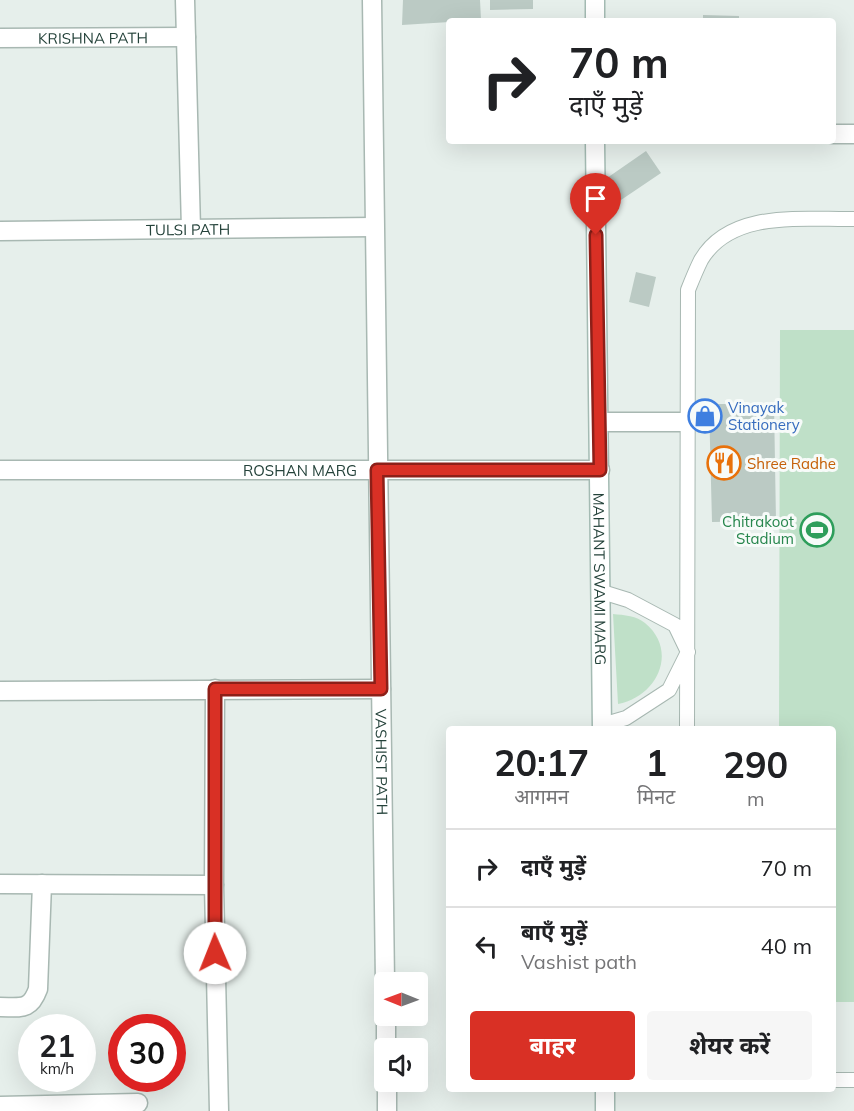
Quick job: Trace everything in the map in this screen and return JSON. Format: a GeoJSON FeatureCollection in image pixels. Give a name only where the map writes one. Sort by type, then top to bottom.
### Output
{"type":"FeatureCollection","features":[{"type":"Feature","properties":{"kind":"street"},"geometry":{"type":"LineString","coordinates":[[185,0],[191,229]]}},
{"type":"Feature","properties":{"kind":"street","name":"VASHIST PATH"},"geometry":{"type":"LineString","coordinates":[[372,0],[385,972]]}},
{"type":"Feature","properties":{"kind":"street"},"geometry":{"type":"LineString","coordinates":[[595,0],[595,18]]}},
{"type":"Feature","properties":{"kind":"street","name":"KRISHNA PATH"},"geometry":{"type":"LineString","coordinates":[[0,38],[186,37]]}},
{"type":"Feature","properties":{"kind":"street"},"geometry":{"type":"LineString","coordinates":[[836,134],[854,134]]}},
{"type":"Feature","properties":{"kind":"street","name":"MAHANT SWAMI MARG"},"geometry":{"type":"LineString","coordinates":[[595,144],[602,726]]}},
{"type":"Feature","properties":{"kind":"street","name":"TULSI PATH"},"geometry":{"type":"LineString","coordinates":[[0,231],[374,227]]}},
{"type":"Feature","properties":{"kind":"street"},"geometry":{"type":"LineString","coordinates":[[599,422],[687,422]]}},
{"type":"Feature","properties":{"kind":"street","name":"ROSHAN MARG"},"geometry":{"type":"LineString","coordinates":[[0,470],[600,470]]}},
{"type":"Feature","properties":{"kind":"street"},"geometry":{"type":"LineString","coordinates":[[215,689],[214,885],[219,1111]]}},
{"type":"Feature","properties":{"kind":"street"},"geometry":{"type":"LineString","coordinates":[[0,691],[381,689]]}},
{"type":"Feature","properties":{"kind":"street"},"geometry":{"type":"LineString","coordinates":[[0,884],[214,885]]}},
{"type":"Feature","properties":{"kind":"street"},"geometry":{"type":"LineString","coordinates":[[0,1007],[25,1007],[34,1001],[38,989],[42,884]]}},
{"type":"Feature","properties":{"kind":"street"},"geometry":{"type":"LineString","coordinates":[[387,1092],[387,1111]]}},
{"type":"Feature","properties":{"kind":"street"},"geometry":{"type":"LineString","coordinates":[[605,1092],[605,1111]]}},
{"type":"Feature","properties":{"kind":"street"},"geometry":{"type":"LineString","coordinates":[[0,1106],[138,1103]]}},
{"type":"Feature","properties":{"kind":"lane"},"geometry":{"type":"LineString","coordinates":[[687,726],[688,290],[702,259],[726,234],[764,220],[854,219]]}},
{"type":"Feature","properties":{"kind":"lane"},"geometry":{"type":"LineString","coordinates":[[599,591],[628,600],[675,626],[688,652]]}},
{"type":"Feature","properties":{"kind":"lane"},"geometry":{"type":"LineString","coordinates":[[605,726],[626,718],[669,690],[688,652]]}},
{"type":"Feature","properties":{"kind":"lane"},"geometry":{"type":"LineString","coordinates":[[836,1080],[854,1080]]}},
{"type":"Feature","properties":{"kind":"green space","name":"Chitrakoot Stadium"},"geometry":{"type":"Polygon","coordinates":[[[780,330],[854,330],[854,1002],[836,1002],[836,726],[779,726],[780,330]]]}},
{"type":"Feature","properties":{"kind":"green space"},"geometry":{"type":"Polygon","coordinates":[[[613,614],[634,617],[645,623],[655,634],[661,646],[662,659],[653,683],[632,700],[618,704],[613,614]]]}},
{"type":"Feature","properties":{"kind":"building"},"geometry":{"type":"Polygon","coordinates":[[[403,0],[480,0],[481,18],[446,18],[446,22],[402,25],[403,0]]]}},
{"type":"Feature","properties":{"kind":"building"},"geometry":{"type":"Polygon","coordinates":[[[490,0],[533,0],[533,9],[490,10],[490,0]]]}},
{"type":"Feature","properties":{"kind":"building"},"geometry":{"type":"Polygon","coordinates":[[[703,15],[739,16],[739,18],[703,18],[703,15]]]}},
{"type":"Feature","properties":{"kind":"building"},"geometry":{"type":"Polygon","coordinates":[[[646,151],[661,173],[621,200],[607,178],[646,151]]]}},
{"type":"Feature","properties":{"kind":"building"},"geometry":{"type":"Polygon","coordinates":[[[636,272],[656,277],[649,307],[629,302],[636,272]]]}},
{"type":"Feature","properties":{"kind":"building"},"geometry":{"type":"Polygon","coordinates":[[[709,404],[774,404],[776,521],[712,522],[709,404]]]}},
{"type":"Feature","properties":{"kind":"place","name":"Vinayak Stationery"},"geometry":{"type":"Point","coordinates":[705,416]}},
{"type":"Feature","properties":{"kind":"place","name":"Shree Radhe"},"geometry":{"type":"Point","coordinates":[724,463]}},
{"type":"Feature","properties":{"kind":"place","name":"Chitrakoot Stadium"},"geometry":{"type":"Point","coordinates":[817,530]}},
{"type":"Feature","properties":{"kind":"route"},"geometry":{"type":"LineString","coordinates":[[215,953],[215,689],[381,689],[377,470],[600,470],[596,235]]}}]}
